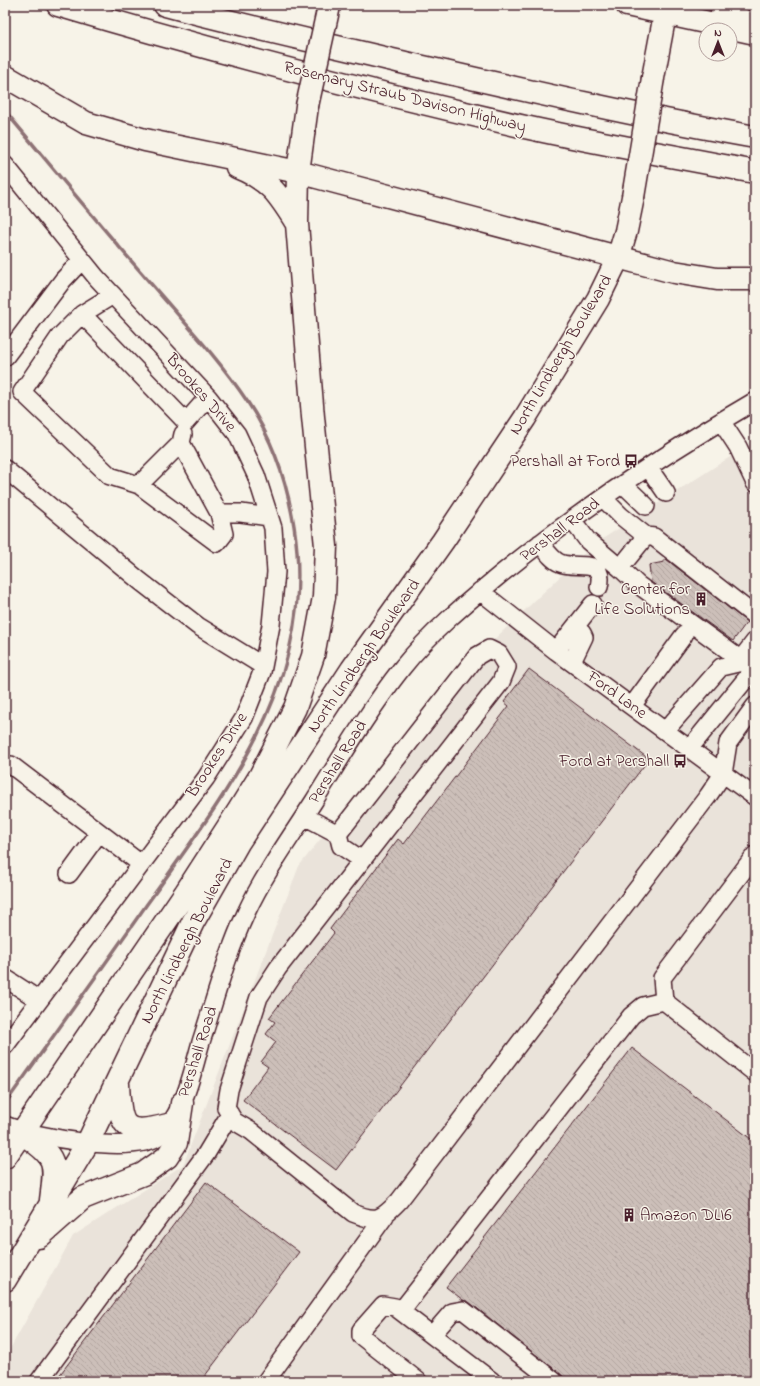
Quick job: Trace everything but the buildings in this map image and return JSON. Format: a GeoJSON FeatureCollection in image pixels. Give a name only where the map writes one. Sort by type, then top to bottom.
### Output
{"type":"FeatureCollection","features":[{"type":"Feature","properties":{"kind":"highway","name":"Rosemary Straub Davison Highway"},"geometry":{"type":"LineString","coordinates":[[58,5],[209,48],[404,98],[527,127],[755,172]]}},
{"type":"Feature","properties":{"kind":"highway","name":"Rosemary Straub Davison Highway"},"geometry":{"type":"LineString","coordinates":[[165,5],[524,90],[637,115],[755,137]]}},
{"type":"Feature","properties":{"kind":"highway"},"geometry":{"type":"LineString","coordinates":[[627,5],[665,14],[735,27],[755,33]]}},
{"type":"Feature","properties":{"kind":"highway"},"geometry":{"type":"LineString","coordinates":[[721,5],[743,21],[755,25]]}},
{"type":"Feature","properties":{"kind":"highway","name":"North Lindbergh Boulevard"},"geometry":{"type":"LineString","coordinates":[[5,1157],[13,1128],[186,892],[246,799],[260,776],[295,708],[313,656],[324,597],[326,546],[303,305],[297,224],[298,172],[307,106],[329,6]]}},
{"type":"Feature","properties":{"kind":"highway","name":"North Lindbergh Boulevard"},"geometry":{"type":"LineString","coordinates":[[5,1280],[88,1142],[118,1082],[193,922],[238,843],[352,669],[443,541],[525,418],[598,299],[618,258],[626,231],[665,14]]}},
{"type":"Feature","properties":{"kind":"highway"},"geometry":{"type":"LineString","coordinates":[[5,76],[86,123],[145,140],[298,172],[681,274],[717,279],[755,279]]}},
{"type":"Feature","properties":{"kind":"highway"},"geometry":{"type":"LineString","coordinates":[[201,152],[251,172],[266,182],[282,200],[297,224]]}},
{"type":"Feature","properties":{"kind":"highway"},"geometry":{"type":"LineString","coordinates":[[118,1082],[120,1114],[123,1122],[132,1128],[144,1130],[168,1125]]}},
{"type":"Feature","properties":{"kind":"highway"},"geometry":{"type":"LineString","coordinates":[[21,1253],[83,1198],[143,1174],[168,1157],[176,1143],[182,1103]]}},
{"type":"Feature","properties":{"kind":"highway"},"geometry":{"type":"LineString","coordinates":[[13,1128],[50,1156],[54,1165],[54,1177],[50,1205]]}},
{"type":"Feature","properties":{"kind":"street","name":"Brookes Drive"},"geometry":{"type":"LineString","coordinates":[[5,1046],[206,778],[244,718],[263,666],[271,625],[276,572],[273,528],[270,517],[256,475],[237,434],[208,397],[82,260],[6,169]]}},
{"type":"Feature","properties":{"kind":"street"},"geometry":{"type":"LineString","coordinates":[[5,357],[46,302],[82,260]]}},
{"type":"Feature","properties":{"kind":"street"},"geometry":{"type":"LineString","coordinates":[[113,295],[82,314],[60,336],[22,392],[110,476],[139,485],[217,543],[224,534],[219,513],[181,443]]}},
{"type":"Feature","properties":{"kind":"street"},"geometry":{"type":"LineString","coordinates":[[82,314],[186,422]]}},
{"type":"Feature","properties":{"kind":"street"},"geometry":{"type":"LineString","coordinates":[[139,485],[181,443],[186,422],[208,397]]}},
{"type":"Feature","properties":{"kind":"street","name":"Pershall Road"},"geometry":{"type":"LineString","coordinates":[[13,1128],[88,1142],[129,1145],[148,1142],[159,1136],[182,1103],[220,984],[247,911],[356,731],[403,667],[425,643],[480,591],[540,543],[622,484],[755,401]]}},
{"type":"Feature","properties":{"kind":"street"},"geometry":{"type":"LineString","coordinates":[[721,421],[738,447],[755,483]]}},
{"type":"Feature","properties":{"kind":"street"},"geometry":{"type":"LineString","coordinates":[[648,467],[666,493]]}},
{"type":"Feature","properties":{"kind":"street"},"geometry":{"type":"LineString","coordinates":[[5,470],[140,581],[198,626],[263,666]]}},
{"type":"Feature","properties":{"kind":"street"},"geometry":{"type":"LineString","coordinates":[[622,484],[646,506]]}},
{"type":"Feature","properties":{"kind":"street"},"geometry":{"type":"LineString","coordinates":[[603,498],[621,516],[646,536],[654,537],[755,616]]}},
{"type":"Feature","properties":{"kind":"street"},"geometry":{"type":"LineString","coordinates":[[219,513],[241,513],[270,517]]}},
{"type":"Feature","properties":{"kind":"street"},"geometry":{"type":"LineString","coordinates":[[572,520],[588,541],[637,584],[750,666]]}},
{"type":"Feature","properties":{"kind":"street"},"geometry":{"type":"LineString","coordinates":[[620,568],[646,536]]}},
{"type":"Feature","properties":{"kind":"street"},"geometry":{"type":"LineString","coordinates":[[540,543],[557,562],[565,565],[585,565],[598,571],[601,578],[599,587]]}},
{"type":"Feature","properties":{"kind":"street","name":"Ford Lane"},"geometry":{"type":"LineString","coordinates":[[480,591],[556,651],[755,797]]}},
{"type":"Feature","properties":{"kind":"street"},"geometry":{"type":"LineString","coordinates":[[556,651],[593,604]]}},
{"type":"Feature","properties":{"kind":"street"},"geometry":{"type":"LineString","coordinates":[[572,662],[584,637],[582,633],[574,628]]}},
{"type":"Feature","properties":{"kind":"street"},"geometry":{"type":"LineString","coordinates":[[632,706],[684,635]]}},
{"type":"Feature","properties":{"kind":"street"},"geometry":{"type":"LineString","coordinates":[[690,749],[750,666],[755,641]]}},
{"type":"Feature","properties":{"kind":"street"},"geometry":{"type":"LineString","coordinates":[[338,834],[476,656],[489,649],[499,654],[507,667],[501,682],[278,968],[259,997],[229,1090],[226,1108],[234,1121],[251,1131],[353,1212],[369,1219],[385,1216]]}},
{"type":"Feature","properties":{"kind":"street"},"geometry":{"type":"LineString","coordinates":[[665,731],[722,667],[738,663],[750,666]]}},
{"type":"Feature","properties":{"kind":"street"},"geometry":{"type":"LineString","coordinates":[[266,1381],[385,1216],[492,1082],[708,796],[723,774],[728,743],[755,706]]}},
{"type":"Feature","properties":{"kind":"street"},"geometry":{"type":"LineString","coordinates":[[11,765],[141,864]]}},
{"type":"Feature","properties":{"kind":"street"},"geometry":{"type":"LineString","coordinates":[[304,816],[338,834],[341,846],[362,860]]}},
{"type":"Feature","properties":{"kind":"street"},"geometry":{"type":"LineString","coordinates":[[69,874],[99,833]]}},
{"type":"Feature","properties":{"kind":"street"},"geometry":{"type":"LineString","coordinates":[[755,856],[662,978],[664,1001],[755,1073]]}},
{"type":"Feature","properties":{"kind":"street"},"geometry":{"type":"LineString","coordinates":[[5,978],[39,1000]]}},
{"type":"Feature","properties":{"kind":"street"},"geometry":{"type":"LineString","coordinates":[[401,1311],[631,1016],[643,1006],[664,1001]]}},
{"type":"Feature","properties":{"kind":"street"},"geometry":{"type":"LineString","coordinates":[[39,1381],[206,1154],[230,1114]]}},
{"type":"Feature","properties":{"kind":"street"},"geometry":{"type":"LineString","coordinates":[[418,1381],[361,1336],[361,1330],[383,1305],[395,1307],[401,1311],[492,1381]]}},
{"type":"Feature","properties":{"kind":"street"},"geometry":{"type":"LineString","coordinates":[[432,1335],[452,1312],[463,1310],[554,1381]]}},
{"type":"Feature","properties":{"kind":"shaded area"},"geometry":{"type":"Polygon","coordinates":[[[755,441],[755,1381],[5,1381],[5,1358],[73,1236],[183,1165],[299,866],[433,698],[593,545],[755,441]]]}},
{"type":"Feature","properties":{"kind":"waterway"},"geometry":{"type":"LineString","coordinates":[[5,111],[110,237],[211,353],[235,384],[256,415],[271,445],[283,477],[294,526],[298,581],[293,633],[280,682],[261,728],[236,774],[178,861],[7,1101]]}},
{"type":"Feature","properties":{"kind":"place","name":"Pershall at Ford"},"geometry":{"type":"Point","coordinates":[631,461]}},
{"type":"Feature","properties":{"kind":"place","name":"Center for Life Solutions"},"geometry":{"type":"Point","coordinates":[701,599]}},
{"type":"Feature","properties":{"kind":"place","name":"Ford at Pershall"},"geometry":{"type":"Point","coordinates":[680,761]}},
{"type":"Feature","properties":{"kind":"place","name":"Amazon DLI6"},"geometry":{"type":"Point","coordinates":[629,1215]}}]}
